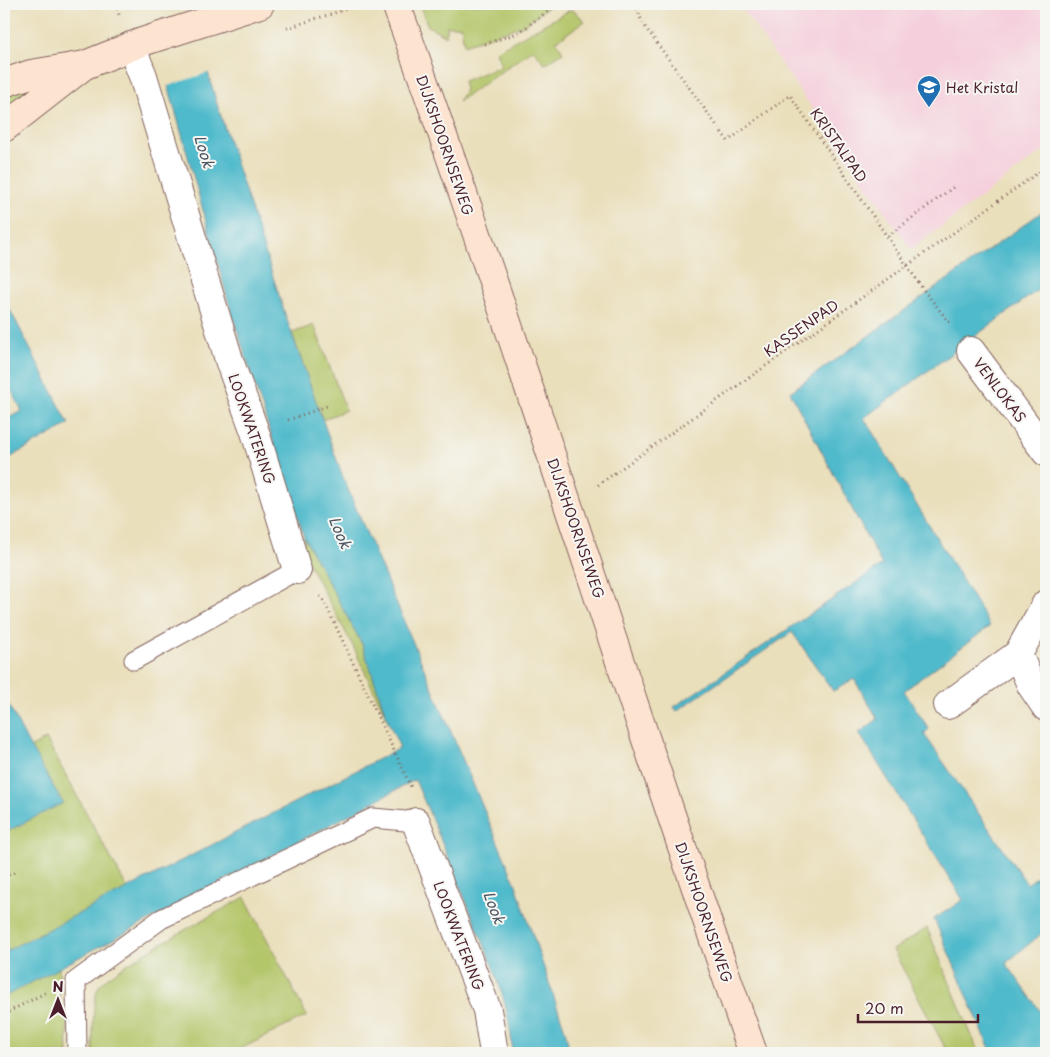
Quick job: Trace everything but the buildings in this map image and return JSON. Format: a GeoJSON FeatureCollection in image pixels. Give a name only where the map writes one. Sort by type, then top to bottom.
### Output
{"type":"FeatureCollection","features":[{"type":"Feature","properties":{"kind":"street"},"geometry":{"type":"LineString","coordinates":[[4,83],[31,74],[85,65],[137,44],[260,4]]}},
{"type":"Feature","properties":{"kind":"street","name":"DIJKSHOORNSEWEG"},"geometry":{"type":"LineString","coordinates":[[396,4],[569,506],[690,873],[753,1053]]}},
{"type":"Feature","properties":{"kind":"street","name":"LOOKWATERING"},"geometry":{"type":"LineString","coordinates":[[137,44],[143,76],[230,363],[254,432],[297,570]]}},
{"type":"Feature","properties":{"kind":"street"},"geometry":{"type":"LineString","coordinates":[[4,128],[85,65]]}},
{"type":"Feature","properties":{"kind":"street","name":"VENLOKAS"},"geometry":{"type":"LineString","coordinates":[[971,351],[1046,452]]}},
{"type":"Feature","properties":{"kind":"street"},"geometry":{"type":"LineString","coordinates":[[948,705],[1018,654],[1046,604]]}},
{"type":"Feature","properties":{"kind":"street"},"geometry":{"type":"LineString","coordinates":[[1018,654],[1031,685],[1046,707]]}},
{"type":"Feature","properties":{"kind":"street","name":"LOOKWATERING"},"geometry":{"type":"LineString","coordinates":[[416,822],[487,1010],[494,1053]]}},
{"type":"Feature","properties":{"kind":"lane"},"geometry":{"type":"LineString","coordinates":[[134,660],[297,570]]}},
{"type":"Feature","properties":{"kind":"lane"},"geometry":{"type":"LineString","coordinates":[[77,1053],[76,981],[161,919],[373,818],[416,822]]}},
{"type":"Feature","properties":{"kind":"path"},"geometry":{"type":"LineString","coordinates":[[280,30],[362,4]]}},
{"type":"Feature","properties":{"kind":"path"},"geometry":{"type":"LineString","coordinates":[[485,44],[518,33],[552,8],[554,4]]}},
{"type":"Feature","properties":{"kind":"path","name":"KRISTALPAD"},"geometry":{"type":"LineString","coordinates":[[635,4],[643,24],[728,141],[790,95],[926,292]]}},
{"type":"Feature","properties":{"kind":"path","name":"KASSENPAD"},"geometry":{"type":"LineString","coordinates":[[569,506],[1046,167]]}},
{"type":"Feature","properties":{"kind":"path"},"geometry":{"type":"LineString","coordinates":[[888,236],[955,186]]}},
{"type":"Feature","properties":{"kind":"path"},"geometry":{"type":"LineString","coordinates":[[254,432],[327,406]]}},
{"type":"Feature","properties":{"kind":"path"},"geometry":{"type":"LineString","coordinates":[[297,570],[324,601],[414,793]]}},
{"type":"Feature","properties":{"kind":"path"},"geometry":{"type":"LineString","coordinates":[[4,877],[17,871]]}},
{"type":"Feature","properties":{"kind":"path"},"geometry":{"type":"LineString","coordinates":[[4,1014],[39,996],[76,981]]}},
{"type":"Feature","properties":{"kind":"shaded area","name":"Het Kristal"},"geometry":{"type":"Polygon","coordinates":[[[739,4],[1046,4],[1046,149],[911,249],[739,4]]]}},
{"type":"Feature","properties":{"kind":"green space"},"geometry":{"type":"Polygon","coordinates":[[[421,4],[549,4],[549,6],[524,25],[464,45],[461,26],[447,26],[446,36],[428,26],[420,7],[421,4]]]}},
{"type":"Feature","properties":{"kind":"green space"},"geometry":{"type":"Polygon","coordinates":[[[572,9],[585,21],[556,41],[563,52],[545,64],[533,49],[458,102],[465,90],[463,81],[501,66],[496,51],[572,9]]]}},
{"type":"Feature","properties":{"kind":"green space"},"geometry":{"type":"Polygon","coordinates":[[[61,73],[4,115],[4,92],[61,73]]]}},
{"type":"Feature","properties":{"kind":"green space"},"geometry":{"type":"Polygon","coordinates":[[[314,325],[346,410],[322,420],[292,333],[314,325]]]}},
{"type":"Feature","properties":{"kind":"green space"},"geometry":{"type":"Polygon","coordinates":[[[304,537],[362,644],[388,721],[352,644],[303,553],[304,537]]]}},
{"type":"Feature","properties":{"kind":"green space"},"geometry":{"type":"Polygon","coordinates":[[[46,739],[143,917],[59,965],[60,1009],[67,1021],[68,1053],[4,1053],[4,762],[46,739]]]}},
{"type":"Feature","properties":{"kind":"green space"},"geometry":{"type":"Polygon","coordinates":[[[245,897],[307,1016],[232,1053],[93,1053],[93,1020],[96,994],[98,988],[105,980],[142,955],[245,897]]]}},
{"type":"Feature","properties":{"kind":"green space"},"geometry":{"type":"Polygon","coordinates":[[[927,928],[979,1053],[948,1053],[893,950],[927,928]]]}},
{"type":"Feature","properties":{"kind":"water","name":"Look"},"geometry":{"type":"Polygon","coordinates":[[[139,4],[199,41],[217,104],[287,320],[344,480],[516,885],[565,1030],[570,1053],[512,1053],[508,1017],[498,980],[415,780],[4,997],[4,952],[400,748],[388,721],[362,644],[304,537],[231,311],[170,92],[139,4]]]}},
{"type":"Feature","properties":{"kind":"water"},"geometry":{"type":"Polygon","coordinates":[[[1046,209],[1046,284],[864,418],[990,626],[904,691],[929,729],[924,734],[1027,884],[1046,870],[1046,930],[1006,963],[1046,1019],[1046,1053],[992,1053],[934,919],[963,900],[859,733],[878,719],[854,679],[833,691],[792,632],[677,711],[674,707],[882,565],[790,392],[1046,209]]]}},
{"type":"Feature","properties":{"kind":"water"},"geometry":{"type":"Polygon","coordinates":[[[4,298],[69,424],[4,461],[4,420],[22,411],[4,375],[4,298]]]}},
{"type":"Feature","properties":{"kind":"water"},"geometry":{"type":"Polygon","coordinates":[[[4,696],[28,743],[63,803],[4,833],[4,696]]]}},
{"type":"Feature","properties":{"kind":"pier"},"geometry":{"type":"Polygon","coordinates":[[[136,4],[190,4],[210,72],[165,87],[136,4]]]}},
{"type":"Feature","properties":{"kind":"place","name":"Het Kristal"},"geometry":{"type":"Point","coordinates":[929,108]}}]}
